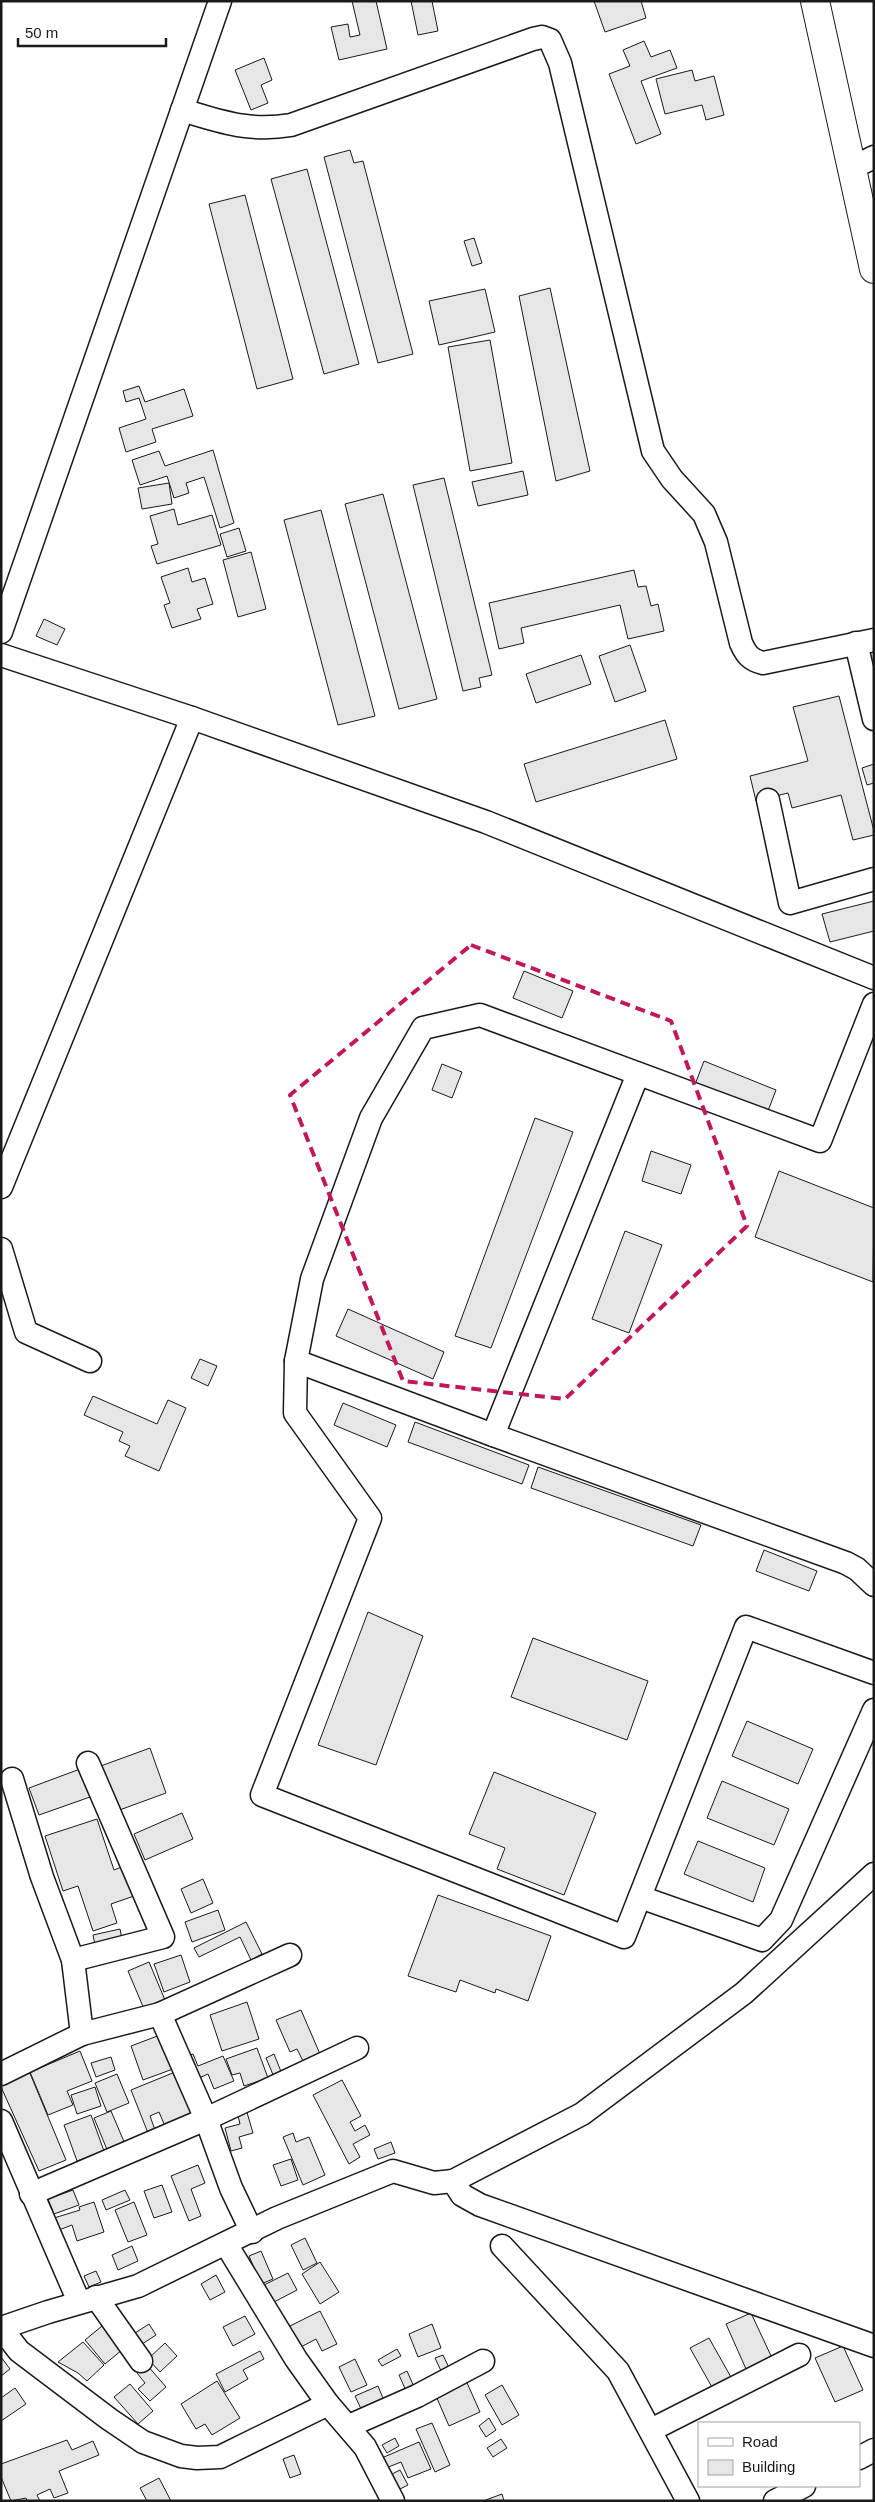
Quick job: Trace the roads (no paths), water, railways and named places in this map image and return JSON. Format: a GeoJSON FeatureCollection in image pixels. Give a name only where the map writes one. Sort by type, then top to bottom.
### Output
{"type":"FeatureCollection","features":[{"type":"Feature","properties":{"kind":"main road"},"geometry":{"type":"LineString","coordinates":[[815,1],[862,163],[874,269]]}},
{"type":"Feature","properties":{"kind":"street"},"geometry":{"type":"LineString","coordinates":[[1,632],[220,1]]}},
{"type":"Feature","properties":{"kind":"street"},"geometry":{"type":"LineString","coordinates":[[182,110],[236,126],[270,129],[291,125],[542,36],[550,40],[560,63],[653,451],[672,479],[704,514],[716,542],[744,649],[753,661],[763,663],[865,642],[874,719]]}},
{"type":"Feature","properties":{"kind":"street"},"geometry":{"type":"LineString","coordinates":[[1,655],[192,718],[486,822],[874,978]]}},
{"type":"Feature","properties":{"kind":"street"},"geometry":{"type":"LineString","coordinates":[[1,1187],[192,718]]}},
{"type":"Feature","properties":{"kind":"street"},"geometry":{"type":"LineString","coordinates":[[768,800],[790,903],[874,879]]}},
{"type":"Feature","properties":{"kind":"street"},"geometry":{"type":"LineString","coordinates":[[874,1004],[820,1141],[480,1015],[423,1028],[371,1118],[312,1279],[296,1361],[295,1413],[370,1518],[262,1795],[624,1937],[746,1627],[874,1673]]}},
{"type":"Feature","properties":{"kind":"street"},"geometry":{"type":"LineString","coordinates":[[493,1435],[638,1074]]}},
{"type":"Feature","properties":{"kind":"street"},"geometry":{"type":"LineString","coordinates":[[1,1249],[26,1332],[90,1361]]}},
{"type":"Feature","properties":{"kind":"street"},"geometry":{"type":"LineString","coordinates":[[296,1361],[493,1435],[846,1563],[857,1569],[874,1585]]}},
{"type":"Feature","properties":{"kind":"street"},"geometry":{"type":"LineString","coordinates":[[640,1897],[762,1940],[781,1920],[874,1710]]}},
{"type":"Feature","properties":{"kind":"street"},"geometry":{"type":"LineString","coordinates":[[73,1960],[163,1937],[88,1763]]}},
{"type":"Feature","properties":{"kind":"street"},"geometry":{"type":"LineString","coordinates":[[12,1779],[42,1877],[73,1960],[82,2034]]}},
{"type":"Feature","properties":{"kind":"street"},"geometry":{"type":"LineString","coordinates":[[328,2404],[220,2457],[197,2458],[181,2456],[143,2442],[109,2419],[19,2351],[1,2328],[87,2300],[138,2286],[252,2232],[277,2218],[393,2171],[434,2183],[453,2181],[582,2114],[744,1993],[874,1874]]}},
{"type":"Feature","properties":{"kind":"street"},"geometry":{"type":"LineString","coordinates":[[1,2074],[82,2034],[160,2014],[290,1955]]}},
{"type":"Feature","properties":{"kind":"street"},"geometry":{"type":"LineString","coordinates":[[160,2014],[206,2119],[231,2188],[252,2232]]}},
{"type":"Feature","properties":{"kind":"street"},"geometry":{"type":"LineString","coordinates":[[31,2194],[206,2119],[357,2048]]}},
{"type":"Feature","properties":{"kind":"street"},"geometry":{"type":"LineString","coordinates":[[1,2121],[31,2194],[87,2300],[141,2361]]}},
{"type":"Feature","properties":{"kind":"street"},"geometry":{"type":"LineString","coordinates":[[453,2181],[462,2195],[480,2205],[874,2346]]}},
{"type":"Feature","properties":{"kind":"street"},"geometry":{"type":"LineString","coordinates":[[226,2244],[296,2359],[328,2404],[349,2426],[365,2447],[393,2501]]}},
{"type":"Feature","properties":{"kind":"street"},"geometry":{"type":"LineString","coordinates":[[502,2246],[618,2371],[688,2501]]}},
{"type":"Feature","properties":{"kind":"street"},"geometry":{"type":"LineString","coordinates":[[651,2430],[799,2355]]}},
{"type":"Feature","properties":{"kind":"street"},"geometry":{"type":"LineString","coordinates":[[349,2426],[416,2396],[483,2361]]}},
{"type":"Feature","properties":{"kind":"street"},"geometry":{"type":"LineString","coordinates":[[860,2457],[874,2450]]}},
{"type":"Feature","properties":{"kind":"street"},"geometry":{"type":"LineString","coordinates":[[775,2501],[802,2487]]}}]}
